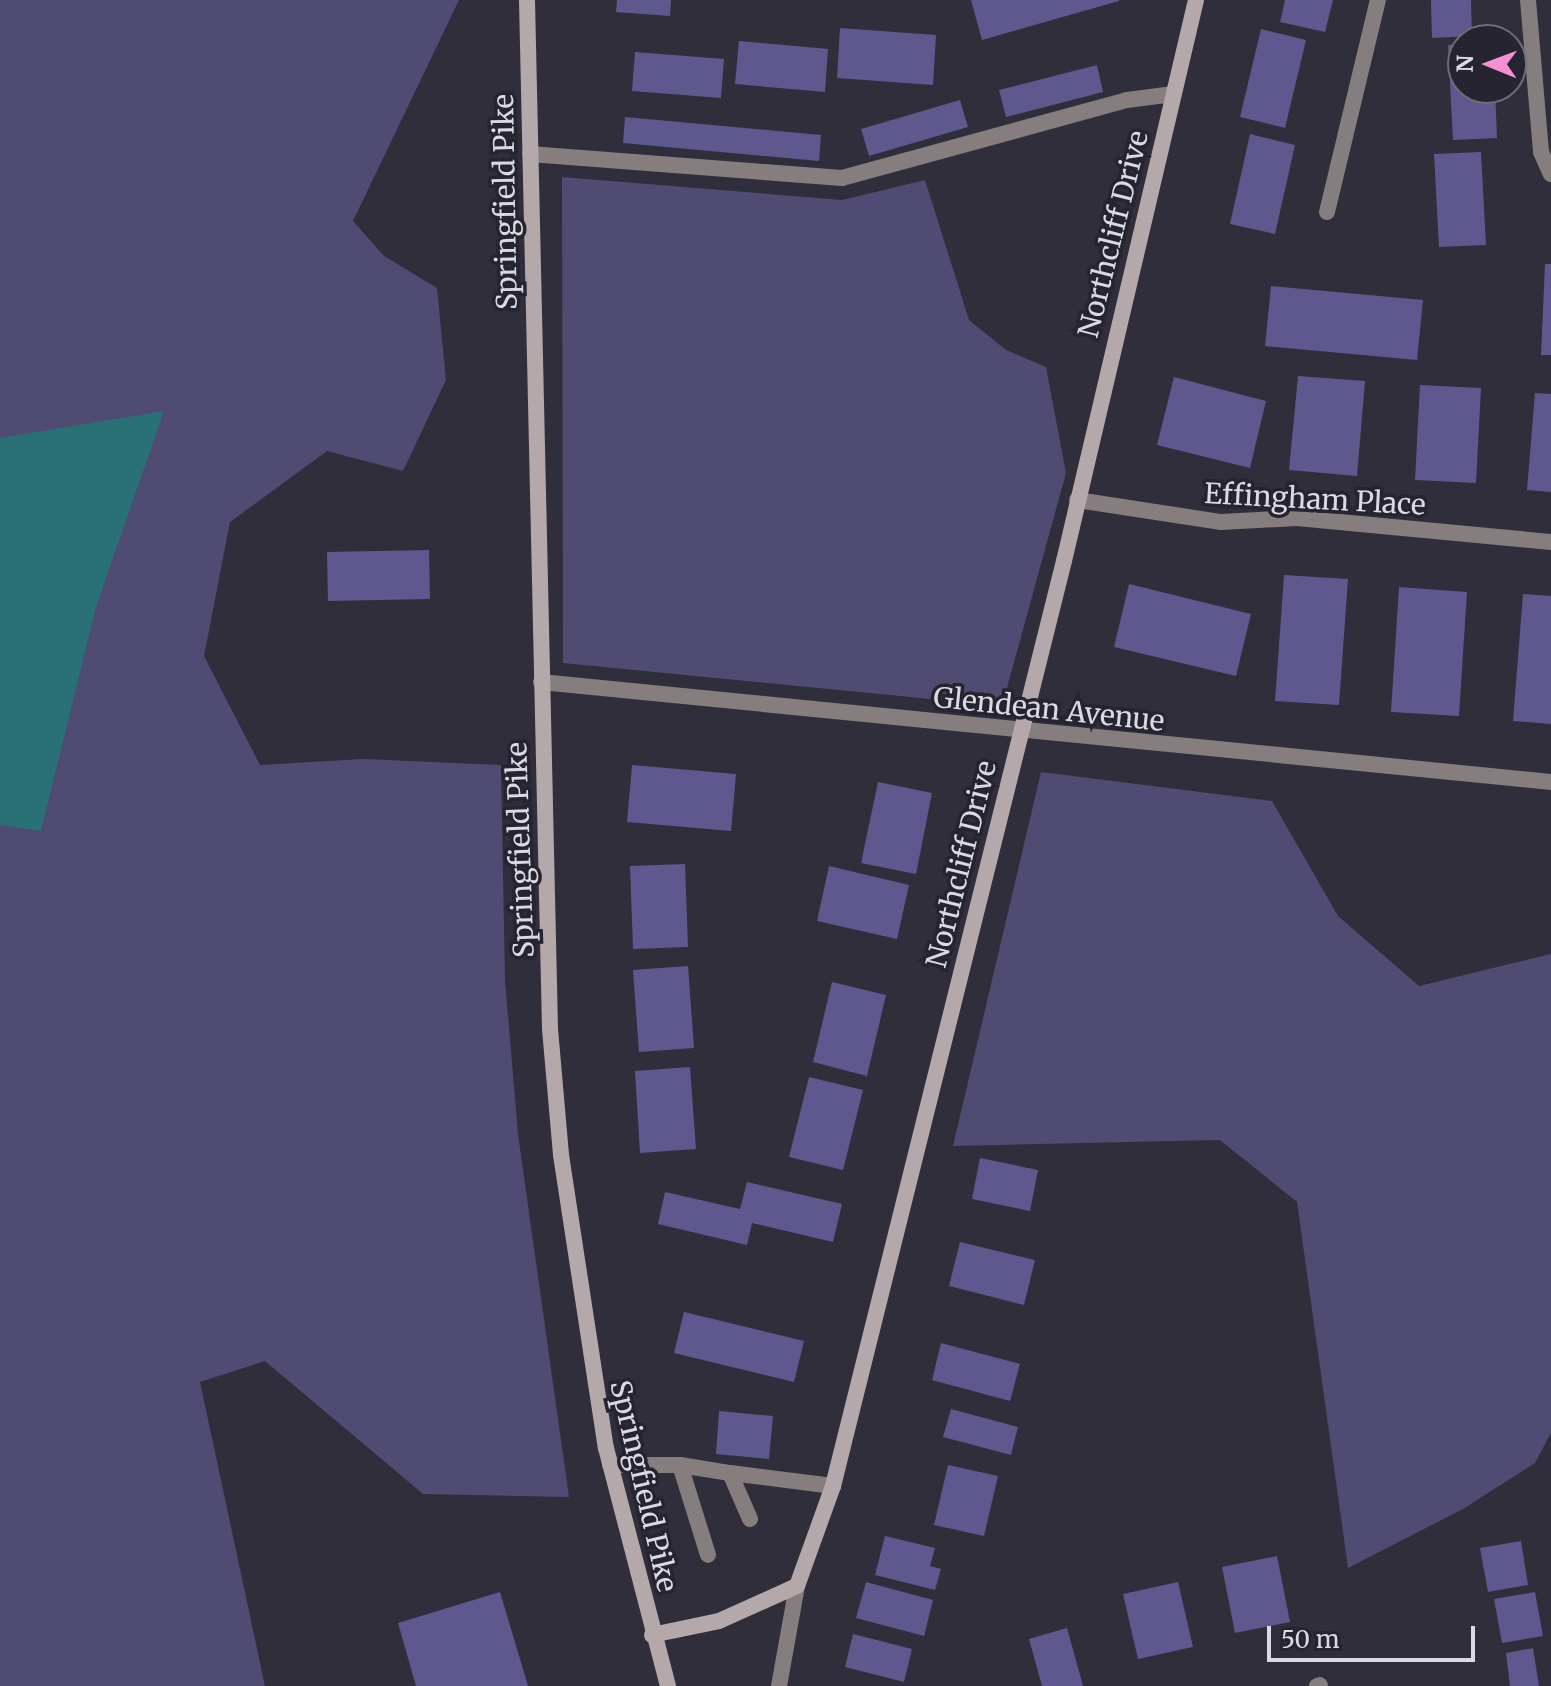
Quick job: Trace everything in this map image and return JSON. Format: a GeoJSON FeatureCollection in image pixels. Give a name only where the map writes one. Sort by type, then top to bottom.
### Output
{"type":"FeatureCollection","features":[{"type":"Feature","properties":{"kind":"street","name":"Springfield Pike"},"geometry":{"type":"LineString","coordinates":[[527,0],[550,1029],[561,1155],[583,1322],[610,1465],[652,1635],[668,1686]]}},
{"type":"Feature","properties":{"kind":"street","name":"Northcliff Drive"},"geometry":{"type":"LineString","coordinates":[[797,1586],[833,1486],[1021,731],[1196,0]]}},
{"type":"Feature","properties":{"kind":"street"},"geometry":{"type":"LineString","coordinates":[[1327,212],[1378,0]]}},
{"type":"Feature","properties":{"kind":"street"},"geometry":{"type":"LineString","coordinates":[[1528,0],[1541,152],[1551,174]]}},
{"type":"Feature","properties":{"kind":"street"},"geometry":{"type":"LineString","coordinates":[[530,154],[842,178],[1127,100],[1174,94]]}},
{"type":"Feature","properties":{"kind":"street","name":"Effingham Place"},"geometry":{"type":"LineString","coordinates":[[1077,500],[1221,522],[1297,518],[1551,542]]}},
{"type":"Feature","properties":{"kind":"street","name":"Glendean Avenue"},"geometry":{"type":"LineString","coordinates":[[541,682],[1551,782]]}},
{"type":"Feature","properties":{"kind":"street"},"geometry":{"type":"LineString","coordinates":[[610,1465],[680,1465],[833,1486]]}},
{"type":"Feature","properties":{"kind":"street"},"geometry":{"type":"LineString","coordinates":[[680,1465],[708,1555]]}},
{"type":"Feature","properties":{"kind":"street"},"geometry":{"type":"LineString","coordinates":[[730,1473],[750,1519]]}},
{"type":"Feature","properties":{"kind":"street"},"geometry":{"type":"LineString","coordinates":[[652,1635],[719,1621],[797,1586]]}},
{"type":"Feature","properties":{"kind":"street"},"geometry":{"type":"LineString","coordinates":[[779,1686],[797,1586]]}},
{"type":"Feature","properties":{"kind":"shaded area"},"geometry":{"type":"Polygon","coordinates":[[[0,0],[459,0],[353,221],[384,256],[437,288],[446,380],[403,471],[327,451],[230,522],[204,656],[260,765],[363,759],[501,765],[505,980],[518,1134],[569,1497],[423,1494],[265,1361],[200,1382],[265,1686],[0,1686],[0,0]]]}},
{"type":"Feature","properties":{"kind":"shaded area"},"geometry":{"type":"Polygon","coordinates":[[[562,177],[842,200],[925,180],[969,320],[1006,350],[1046,367],[1066,473],[1002,706],[563,663],[562,177]]]}},
{"type":"Feature","properties":{"kind":"shaded area"},"geometry":{"type":"Polygon","coordinates":[[[1041,772],[1272,801],[1338,916],[1419,986],[1551,954],[1551,1433],[1535,1463],[1463,1509],[1348,1568],[1297,1202],[1220,1140],[953,1146],[1041,772]]]}},
{"type":"Feature","properties":{"kind":"water"},"geometry":{"type":"Polygon","coordinates":[[[164,411],[96,607],[41,831],[0,825],[0,438],[164,411]]]}},
{"type":"Feature","properties":{"kind":"building"},"geometry":{"type":"Polygon","coordinates":[[[617,0],[671,0],[670,16],[616,12],[617,0]]]}},
{"type":"Feature","properties":{"kind":"building"},"geometry":{"type":"Polygon","coordinates":[[[971,0],[1119,0],[1119,1],[982,40],[971,0]]]}},
{"type":"Feature","properties":{"kind":"building"},"geometry":{"type":"Polygon","coordinates":[[[1285,0],[1333,0],[1325,32],[1280,22],[1285,0]]]}},
{"type":"Feature","properties":{"kind":"building"},"geometry":{"type":"Polygon","coordinates":[[[1431,0],[1471,0],[1472,24],[1447,24],[1447,37],[1432,38],[1431,0]]]}},
{"type":"Feature","properties":{"kind":"building"},"geometry":{"type":"Polygon","coordinates":[[[840,28],[936,35],[933,85],[837,78],[840,28]]]}},
{"type":"Feature","properties":{"kind":"building"},"geometry":{"type":"Polygon","coordinates":[[[1261,29],[1306,40],[1285,128],[1240,117],[1261,29]]]}},
{"type":"Feature","properties":{"kind":"building"},"geometry":{"type":"Polygon","coordinates":[[[739,41],[828,49],[825,92],[735,84],[739,41]]]}},
{"type":"Feature","properties":{"kind":"building"},"geometry":{"type":"Polygon","coordinates":[[[635,52],[724,59],[721,98],[632,91],[635,52]]]}},
{"type":"Feature","properties":{"kind":"building"},"geometry":{"type":"Polygon","coordinates":[[[1097,65],[1103,92],[1006,117],[999,90],[1097,65]]]}},
{"type":"Feature","properties":{"kind":"building"},"geometry":{"type":"Polygon","coordinates":[[[960,100],[968,127],[869,156],[861,129],[960,100]]]}},
{"type":"Feature","properties":{"kind":"building"},"geometry":{"type":"Polygon","coordinates":[[[1451,104],[1496,104],[1497,138],[1453,140],[1451,104]]]}},
{"type":"Feature","properties":{"kind":"building"},"geometry":{"type":"Polygon","coordinates":[[[625,117],[821,135],[819,161],[623,143],[625,117]]]}},
{"type":"Feature","properties":{"kind":"building"},"geometry":{"type":"Polygon","coordinates":[[[1250,134],[1295,145],[1275,234],[1230,224],[1250,134]]]}},
{"type":"Feature","properties":{"kind":"building"},"geometry":{"type":"Polygon","coordinates":[[[1481,152],[1486,245],[1439,247],[1434,154],[1481,152]]]}},
{"type":"Feature","properties":{"kind":"building"},"geometry":{"type":"Polygon","coordinates":[[[1545,264],[1551,264],[1551,355],[1541,355],[1545,264]]]}},
{"type":"Feature","properties":{"kind":"building"},"geometry":{"type":"Polygon","coordinates":[[[1271,286],[1423,300],[1417,360],[1265,346],[1271,286]]]}},
{"type":"Feature","properties":{"kind":"building"},"geometry":{"type":"Polygon","coordinates":[[[1298,376],[1365,381],[1357,476],[1289,470],[1298,376]]]}},
{"type":"Feature","properties":{"kind":"building"},"geometry":{"type":"Polygon","coordinates":[[[1174,377],[1266,401],[1250,468],[1157,445],[1174,377]]]}},
{"type":"Feature","properties":{"kind":"building"},"geometry":{"type":"Polygon","coordinates":[[[1420,385],[1481,388],[1476,483],[1415,480],[1420,385]]]}},
{"type":"Feature","properties":{"kind":"building"},"geometry":{"type":"Polygon","coordinates":[[[1535,393],[1551,394],[1551,492],[1527,490],[1535,393]]]}},
{"type":"Feature","properties":{"kind":"building"},"geometry":{"type":"Polygon","coordinates":[[[429,550],[430,599],[328,601],[327,552],[429,550]]]}},
{"type":"Feature","properties":{"kind":"building"},"geometry":{"type":"Polygon","coordinates":[[[1284,575],[1348,579],[1339,705],[1275,701],[1284,575]]]}},
{"type":"Feature","properties":{"kind":"building"},"geometry":{"type":"Polygon","coordinates":[[[1129,584],[1251,614],[1236,676],[1114,647],[1129,584]]]}},
{"type":"Feature","properties":{"kind":"building"},"geometry":{"type":"Polygon","coordinates":[[[1399,587],[1467,592],[1459,716],[1391,712],[1399,587]]]}},
{"type":"Feature","properties":{"kind":"building"},"geometry":{"type":"Polygon","coordinates":[[[1523,594],[1551,596],[1551,724],[1513,721],[1523,594]]]}},
{"type":"Feature","properties":{"kind":"building"},"geometry":{"type":"Polygon","coordinates":[[[632,765],[736,774],[731,831],[627,822],[632,765]]]}},
{"type":"Feature","properties":{"kind":"building"},"geometry":{"type":"Polygon","coordinates":[[[878,782],[932,793],[916,874],[861,863],[878,782]]]}},
{"type":"Feature","properties":{"kind":"building"},"geometry":{"type":"Polygon","coordinates":[[[685,864],[688,947],[633,949],[630,866],[685,864]]]}},
{"type":"Feature","properties":{"kind":"building"},"geometry":{"type":"Polygon","coordinates":[[[829,866],[909,885],[897,939],[817,921],[829,866]]]}},
{"type":"Feature","properties":{"kind":"building"},"geometry":{"type":"Polygon","coordinates":[[[688,966],[694,1048],[639,1052],[633,970],[688,966]]]}},
{"type":"Feature","properties":{"kind":"building"},"geometry":{"type":"Polygon","coordinates":[[[832,982],[886,995],[867,1076],[813,1062],[832,982]]]}},
{"type":"Feature","properties":{"kind":"building"},"geometry":{"type":"Polygon","coordinates":[[[690,1067],[696,1149],[640,1153],[635,1071],[690,1067]]]}},
{"type":"Feature","properties":{"kind":"building"},"geometry":{"type":"Polygon","coordinates":[[[809,1077],[863,1090],[843,1170],[789,1157],[809,1077]]]}},
{"type":"Feature","properties":{"kind":"building"},"geometry":{"type":"Polygon","coordinates":[[[980,1158],[1038,1170],[1030,1211],[972,1199],[980,1158]]]}},
{"type":"Feature","properties":{"kind":"building"},"geometry":{"type":"Polygon","coordinates":[[[747,1182],[842,1204],[833,1242],[752,1223],[747,1245],[658,1224],[665,1192],[740,1209],[747,1182]]]}},
{"type":"Feature","properties":{"kind":"building"},"geometry":{"type":"Polygon","coordinates":[[[960,1242],[1035,1260],[1024,1305],[949,1286],[960,1242]]]}},
{"type":"Feature","properties":{"kind":"building"},"geometry":{"type":"Polygon","coordinates":[[[684,1312],[804,1341],[794,1382],[674,1353],[684,1312]]]}},
{"type":"Feature","properties":{"kind":"building"},"geometry":{"type":"Polygon","coordinates":[[[941,1343],[1020,1364],[1010,1401],[932,1380],[941,1343]]]}},
{"type":"Feature","properties":{"kind":"building"},"geometry":{"type":"Polygon","coordinates":[[[951,1409],[1018,1427],[1011,1455],[943,1437],[951,1409]]]}},
{"type":"Feature","properties":{"kind":"building"},"geometry":{"type":"Polygon","coordinates":[[[719,1411],[773,1416],[769,1459],[716,1454],[719,1411]]]}},
{"type":"Feature","properties":{"kind":"building"},"geometry":{"type":"Polygon","coordinates":[[[948,1465],[998,1476],[984,1536],[934,1525],[948,1465]]]}},
{"type":"Feature","properties":{"kind":"building"},"geometry":{"type":"Polygon","coordinates":[[[885,1536],[935,1548],[930,1566],[941,1569],[935,1590],[875,1575],[885,1536]]]}},
{"type":"Feature","properties":{"kind":"building"},"geometry":{"type":"Polygon","coordinates":[[[1521,1541],[1528,1585],[1488,1592],[1480,1548],[1521,1541]]]}},
{"type":"Feature","properties":{"kind":"building"},"geometry":{"type":"Polygon","coordinates":[[[1277,1556],[1290,1622],[1235,1633],[1222,1567],[1277,1556]]]}},
{"type":"Feature","properties":{"kind":"building"},"geometry":{"type":"Polygon","coordinates":[[[866,1582],[933,1600],[924,1636],[856,1618],[866,1582]]]}},
{"type":"Feature","properties":{"kind":"building"},"geometry":{"type":"Polygon","coordinates":[[[1178,1582],[1193,1647],[1138,1659],[1123,1594],[1178,1582]]]}},
{"type":"Feature","properties":{"kind":"building"},"geometry":{"type":"Polygon","coordinates":[[[500,1592],[528,1686],[416,1686],[398,1623],[500,1592]]]}},
{"type":"Feature","properties":{"kind":"building"},"geometry":{"type":"Polygon","coordinates":[[[1535,1592],[1543,1636],[1502,1643],[1494,1599],[1535,1592]]]}},
{"type":"Feature","properties":{"kind":"building"},"geometry":{"type":"Polygon","coordinates":[[[1067,1628],[1083,1686],[1042,1686],[1029,1639],[1067,1628]]]}},
{"type":"Feature","properties":{"kind":"building"},"geometry":{"type":"Polygon","coordinates":[[[853,1634],[912,1649],[904,1682],[845,1667],[853,1634]]]}},
{"type":"Feature","properties":{"kind":"building"},"geometry":{"type":"Polygon","coordinates":[[[1533,1648],[1539,1686],[1510,1686],[1506,1653],[1533,1648]]]}}]}
